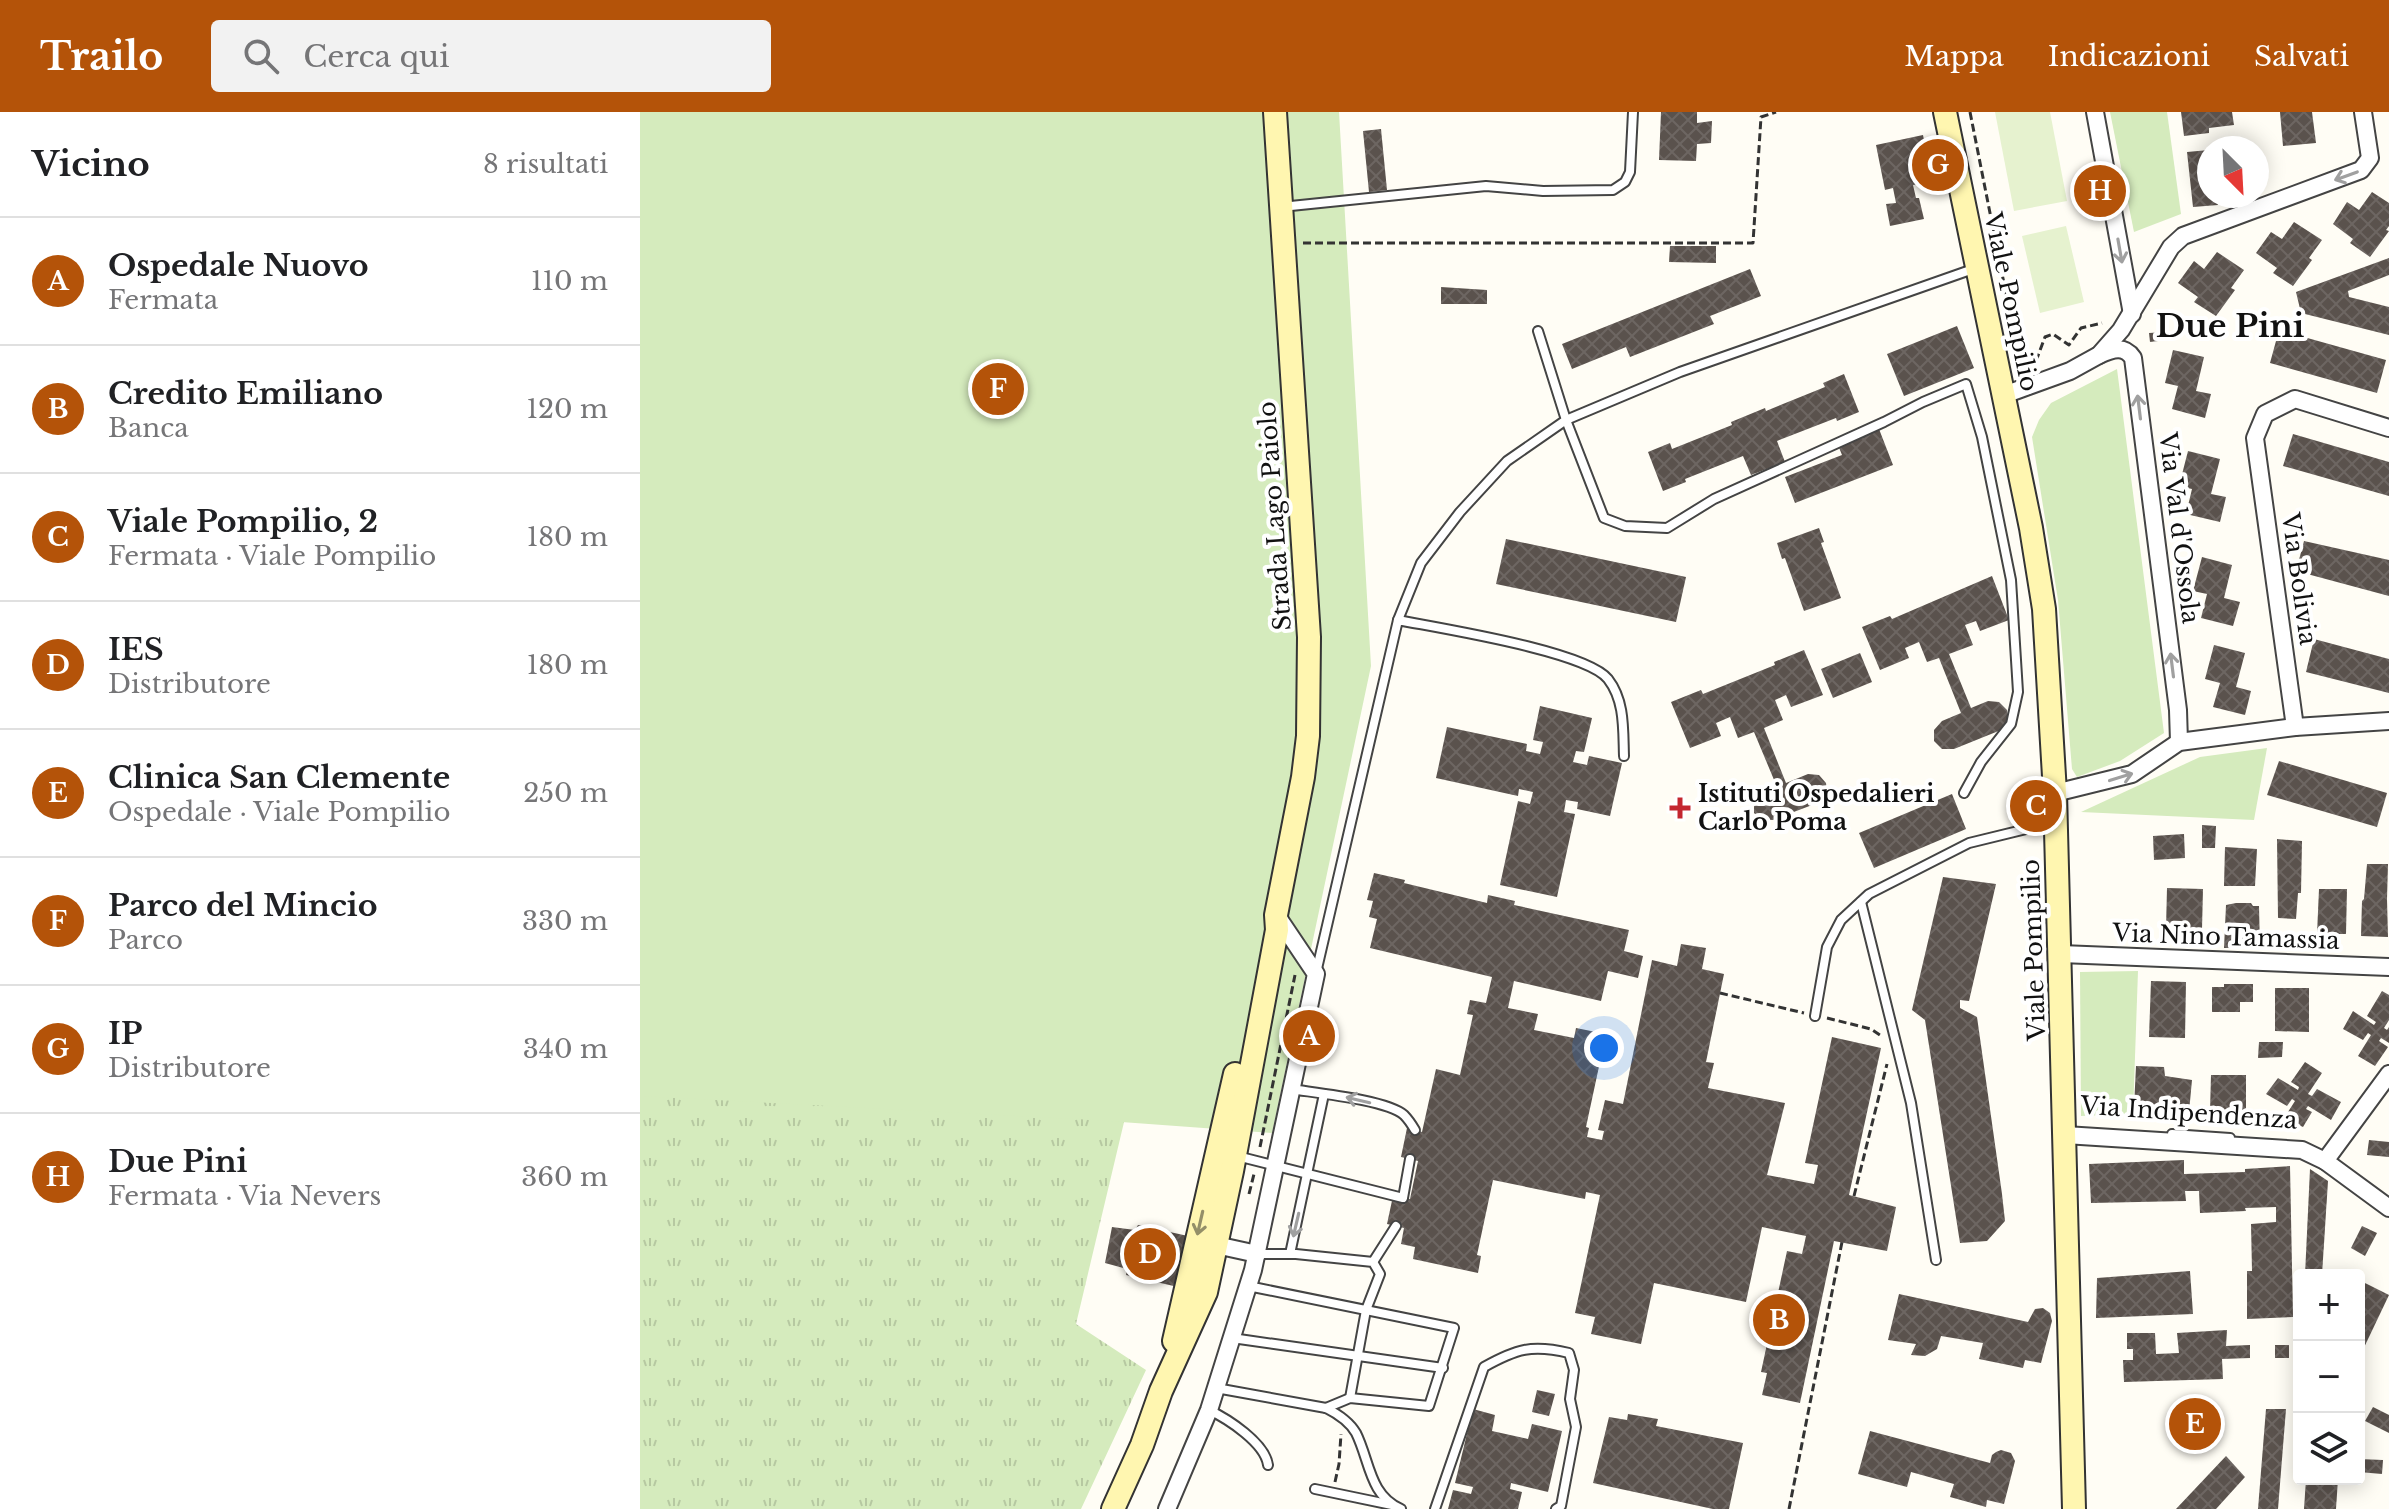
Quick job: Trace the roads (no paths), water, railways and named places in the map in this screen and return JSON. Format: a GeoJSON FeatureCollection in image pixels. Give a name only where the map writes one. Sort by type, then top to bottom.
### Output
{"type":"FeatureCollection","features":[{"type":"Feature","properties":{"kind":"street","name":"Strada Lago Paiolo"},"geometry":{"type":"LineString","coordinates":[[1113,1509],[1203,1301],[1216,1245],[1226,1151],[1269,930],[1276,915],[1305,767],[1309,637],[1275,112]]}},
{"type":"Feature","properties":{"kind":"street","name":"Viale Pompilio"},"geometry":{"type":"LineString","coordinates":[[1945,112],[2040,576],[2055,793],[2061,954],[2074,1509]]}},
{"type":"Feature","properties":{"kind":"street"},"geometry":{"type":"LineString","coordinates":[[2095,112],[2129,319]]}},
{"type":"Feature","properties":{"kind":"street"},"geometry":{"type":"LineString","coordinates":[[2004,395],[2070,371],[2099,355],[2129,319],[2171,247],[2183,236],[2361,170],[2370,158],[2363,112]]}},
{"type":"Feature","properties":{"kind":"street","name":"Via Val d'Ossola"},"geometry":{"type":"LineString","coordinates":[[2099,355],[2112,349],[2122,349],[2133,358],[2178,710],[2179,742]]}},
{"type":"Feature","properties":{"kind":"street","name":"Via Bolivia"},"geometry":{"type":"LineString","coordinates":[[2295,727],[2255,438],[2265,414],[2295,399],[2388,425]]}},
{"type":"Feature","properties":{"kind":"street"},"geometry":{"type":"LineString","coordinates":[[2055,793],[2132,774],[2179,742],[2295,727],[2389,721]]}},
{"type":"Feature","properties":{"kind":"street"},"geometry":{"type":"LineString","coordinates":[[1167,1509],[1209,1410],[1257,1254],[1316,974],[1276,915]]}},
{"type":"Feature","properties":{"kind":"street","name":"Via Nino Tamassia"},"geometry":{"type":"LineString","coordinates":[[2061,954],[2389,967]]}},
{"type":"Feature","properties":{"kind":"street"},"geometry":{"type":"LineString","coordinates":[[2327,1159],[2389,1074]]}},
{"type":"Feature","properties":{"kind":"street","name":"Via Indipendenza"},"geometry":{"type":"LineString","coordinates":[[2065,1131],[2302,1150],[2327,1159],[2389,1208]]}},
{"type":"Feature","properties":{"kind":"street","name":"Strada Lago Paiolo"},"geometry":{"type":"LineString","coordinates":[[1170,1373],[1189,1271],[1226,1151]]}},
{"type":"Feature","properties":{"kind":"street"},"geometry":{"type":"LineString","coordinates":[[1216,1245],[1257,1254]]}},
{"type":"Feature","properties":{"kind":"lane"},"geometry":{"type":"LineString","coordinates":[[1281,207],[1486,186],[1543,191],[1613,190],[1625,182],[1630,172],[1633,112]]}},
{"type":"Feature","properties":{"kind":"lane"},"geometry":{"type":"LineString","coordinates":[[1316,974],[1398,620],[1421,563],[1460,512],[1507,461],[1566,420],[1680,372],[1976,267]]}},
{"type":"Feature","properties":{"kind":"lane"},"geometry":{"type":"LineString","coordinates":[[1538,331],[1566,420],[1604,518],[1625,526],[1667,528],[1714,499],[1966,384],[1982,437],[2011,580],[2018,692],[2011,724],[1981,762],[1964,793]]}},
{"type":"Feature","properties":{"kind":"lane"},"geometry":{"type":"LineString","coordinates":[[1398,620],[1525,645],[1596,668],[1608,678],[1621,702],[1624,756]]}},
{"type":"Feature","properties":{"kind":"lane"},"geometry":{"type":"LineString","coordinates":[[1815,1016],[1827,947],[1841,920],[1869,894],[1969,843],[2056,822]]}},
{"type":"Feature","properties":{"kind":"lane"},"geometry":{"type":"LineString","coordinates":[[1861,902],[1911,1103],[1936,1260]]}},
{"type":"Feature","properties":{"kind":"lane"},"geometry":{"type":"LineString","coordinates":[[1291,1089],[1385,1106],[1402,1113],[1415,1130]]}},
{"type":"Feature","properties":{"kind":"lane"},"geometry":{"type":"LineString","coordinates":[[1290,1254],[1324,1094]]}},
{"type":"Feature","properties":{"kind":"lane"},"geometry":{"type":"LineString","coordinates":[[1226,1151],[1403,1198],[1410,1159]]}},
{"type":"Feature","properties":{"kind":"lane","name":"Via Indipendenza"},"geometry":{"type":"LineString","coordinates":[[2327,1159],[2389,1200]]}},
{"type":"Feature","properties":{"kind":"lane"},"geometry":{"type":"LineString","coordinates":[[1373,1262],[1396,1226]]}},
{"type":"Feature","properties":{"kind":"lane"},"geometry":{"type":"LineString","coordinates":[[1257,1254],[1373,1262]]}},
{"type":"Feature","properties":{"kind":"lane"},"geometry":{"type":"LineString","coordinates":[[1350,1398],[1366,1310],[1380,1274],[1373,1262]]}},
{"type":"Feature","properties":{"kind":"lane"},"geometry":{"type":"LineString","coordinates":[[1248,1286],[1454,1328],[1429,1406],[1350,1398],[1326,1408]]}},
{"type":"Feature","properties":{"kind":"lane"},"geometry":{"type":"LineString","coordinates":[[1232,1338],[1443,1368]]}},
{"type":"Feature","properties":{"kind":"lane"},"geometry":{"type":"LineString","coordinates":[[1435,1509],[1484,1367],[1509,1353],[1528,1348],[1549,1348],[1569,1353],[1574,1370],[1570,1399],[1576,1427],[1561,1506],[1556,1509]]}},
{"type":"Feature","properties":{"kind":"lane"},"geometry":{"type":"LineString","coordinates":[[1216,1388],[1326,1408],[1342,1417],[1355,1431],[1375,1486],[1397,1507]]}},
{"type":"Feature","properties":{"kind":"lane"},"geometry":{"type":"LineString","coordinates":[[1209,1410],[1231,1422],[1258,1446],[1268,1465]]}},
{"type":"Feature","properties":{"kind":"lane"},"geometry":{"type":"LineString","coordinates":[[1315,1489],[1397,1507]]}},
{"type":"Feature","properties":{"kind":"place","name":"IP"},"geometry":{"type":"Point","coordinates":[1938,165]}},
{"type":"Feature","properties":{"kind":"place","name":"Due Pini"},"geometry":{"type":"Point","coordinates":[2100,191]}},
{"type":"Feature","properties":{"kind":"place","name":"Parco del Mincio"},"geometry":{"type":"Point","coordinates":[998,389]}},
{"type":"Feature","properties":{"kind":"place","name":"Viale Pompilio, 2"},"geometry":{"type":"Point","coordinates":[2036,806]}},
{"type":"Feature","properties":{"kind":"place","name":"Istituti Ospedalieri Carlo Poma"},"geometry":{"type":"Point","coordinates":[1680,808]}},
{"type":"Feature","properties":{"kind":"place","name":"Ospedale Nuovo"},"geometry":{"type":"Point","coordinates":[1309,1036]}},
{"type":"Feature","properties":{"kind":"place","name":"IES"},"geometry":{"type":"Point","coordinates":[1150,1254]}},
{"type":"Feature","properties":{"kind":"place","name":"Credito Emiliano"},"geometry":{"type":"Point","coordinates":[1779,1320]}},
{"type":"Feature","properties":{"kind":"place","name":"Clinica San Clemente"},"geometry":{"type":"Point","coordinates":[2195,1424]}},
{"type":"Feature","properties":{"kind":"district","name":"Due Pini"},"geometry":{"type":"Point","coordinates":[2230,326]}}]}
